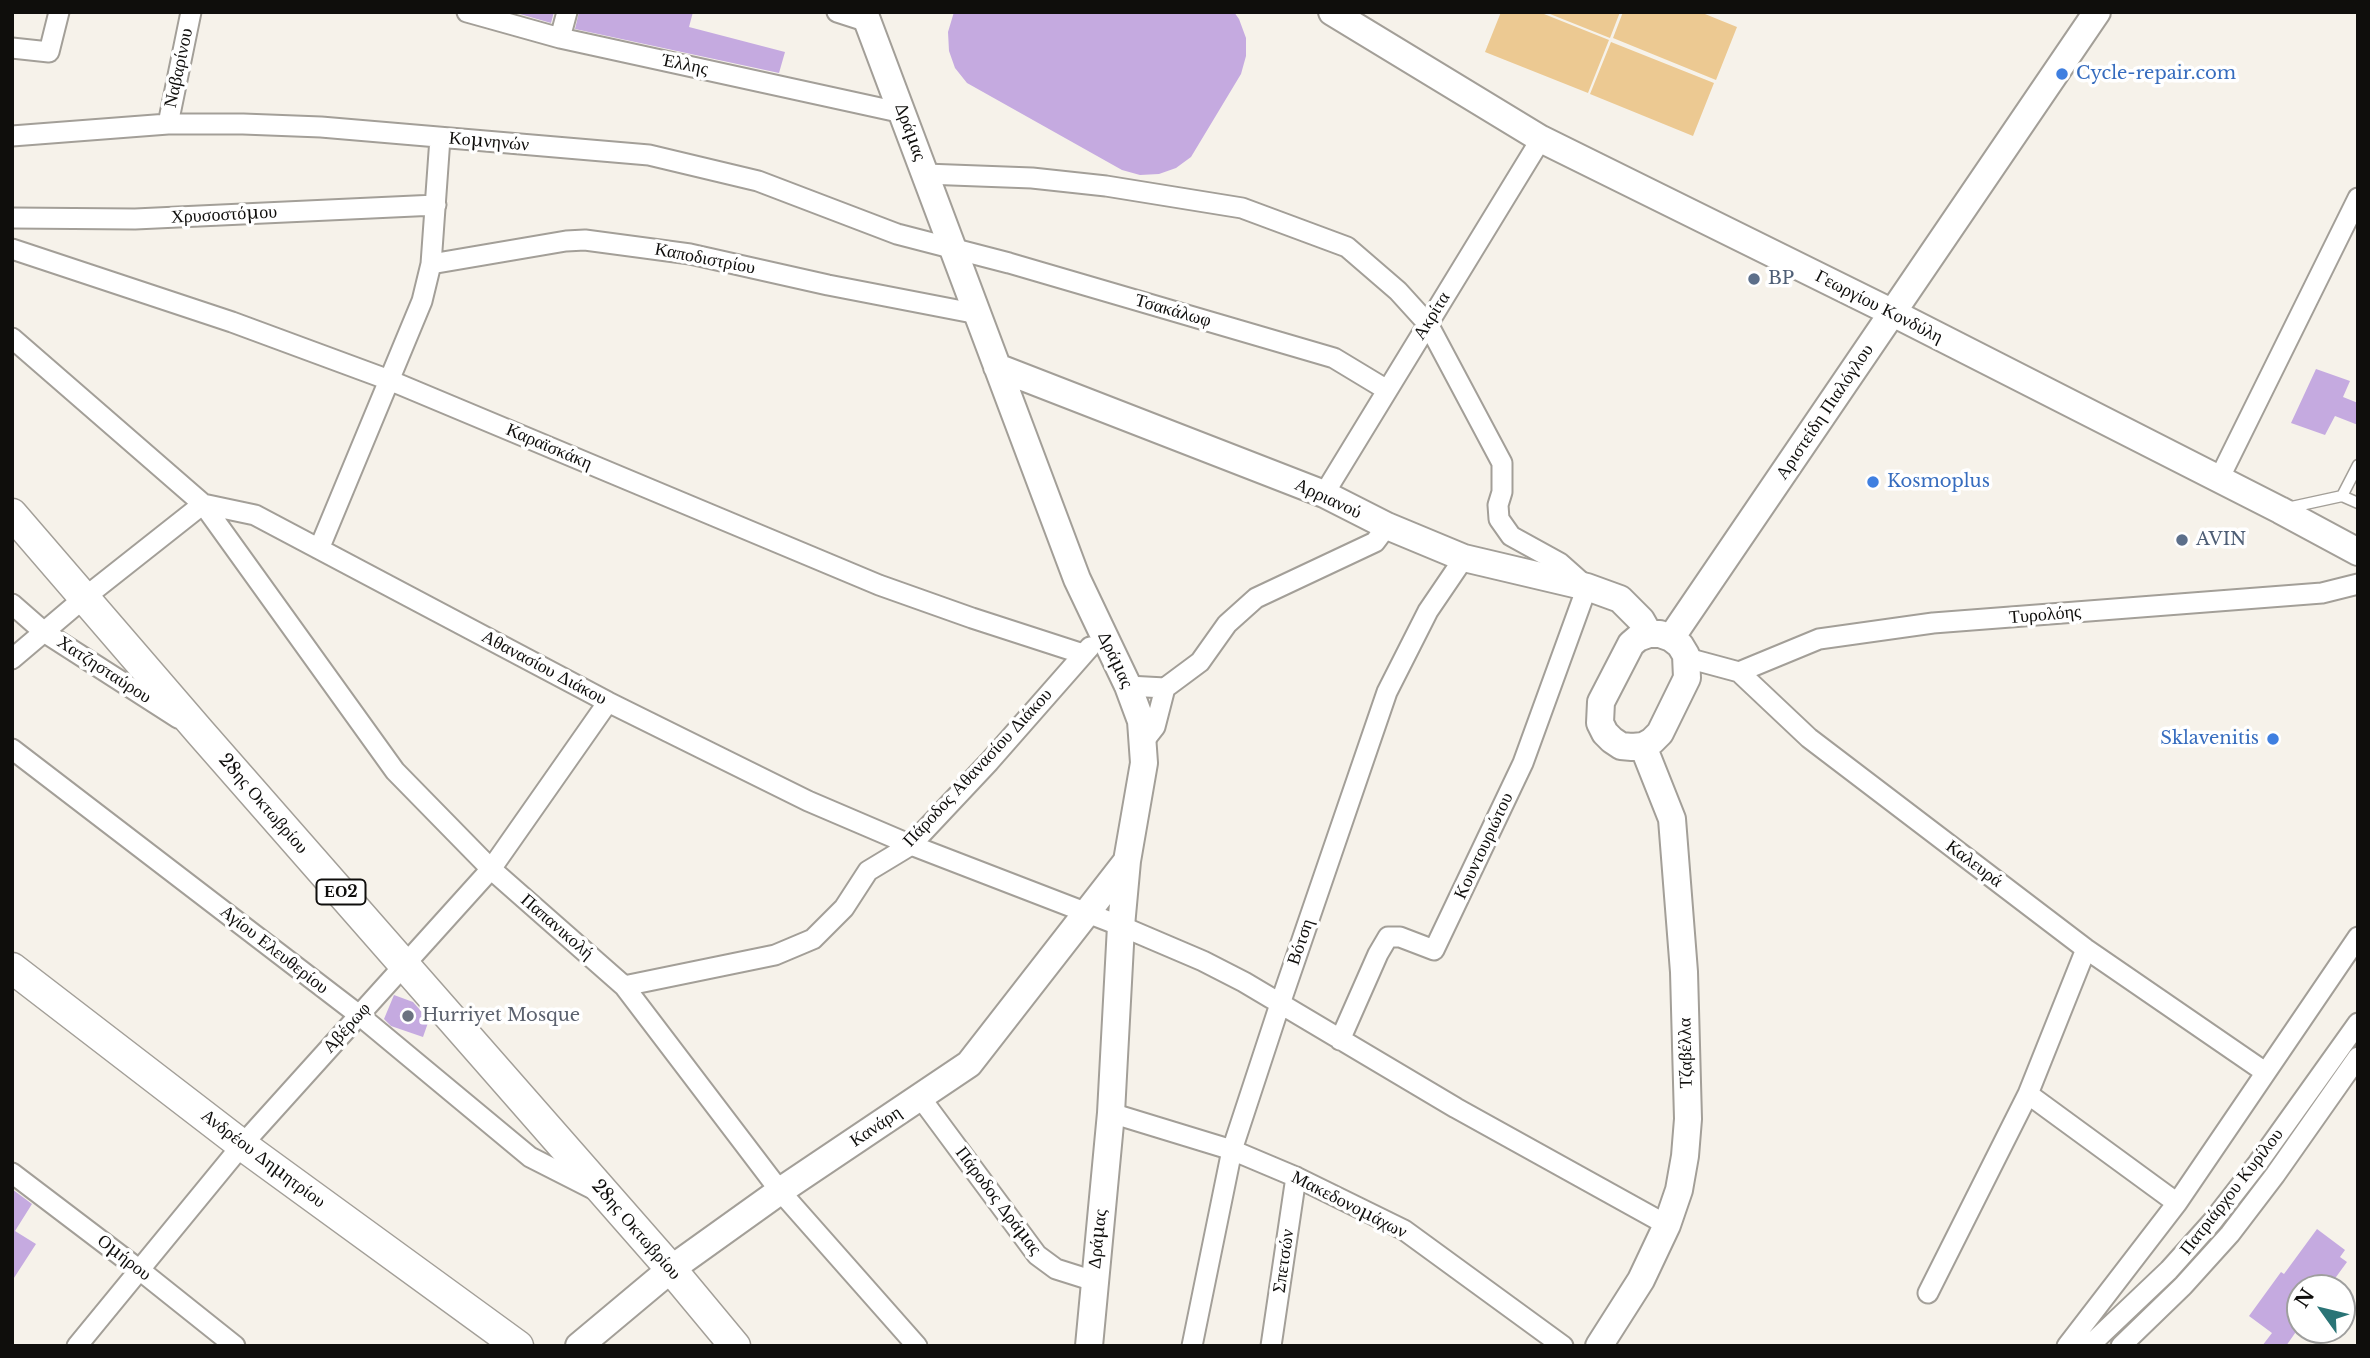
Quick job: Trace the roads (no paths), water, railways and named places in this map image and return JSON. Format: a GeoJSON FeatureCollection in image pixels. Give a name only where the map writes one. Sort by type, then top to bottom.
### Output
{"type":"FeatureCollection","features":[{"type":"Feature","properties":{"kind":"main road","name":"28ης Οκτωβρίου"},"geometry":{"type":"LineString","coordinates":[[12,514],[671,1269],[735,1346]]}},
{"type":"Feature","properties":{"kind":"main road","name":"Ανδρέου Δημητρίου"},"geometry":{"type":"LineString","coordinates":[[12,968],[242,1145],[518,1346]]}},
{"type":"Feature","properties":{"kind":"street"},"geometry":{"type":"LineString","coordinates":[[12,48],[49,52],[59,12]]}},
{"type":"Feature","properties":{"kind":"street","name":"Ναβαρίνου"},"geometry":{"type":"LineString","coordinates":[[168,124],[191,12]]}},
{"type":"Feature","properties":{"kind":"street","name":"Έλλης"},"geometry":{"type":"LineString","coordinates":[[467,12],[560,38],[903,113]]}},
{"type":"Feature","properties":{"kind":"street"},"geometry":{"type":"LineString","coordinates":[[560,38],[567,12]]}},
{"type":"Feature","properties":{"kind":"street"},"geometry":{"type":"LineString","coordinates":[[837,12],[866,17]]}},
{"type":"Feature","properties":{"kind":"street","name":"Γεωργίου Κονδύλη"},"geometry":{"type":"LineString","coordinates":[[1332,12],[1541,139],[1893,313],[2358,552]]}},
{"type":"Feature","properties":{"kind":"street","name":"Αριστείδη Πιαλόγλου"},"geometry":{"type":"LineString","coordinates":[[1669,643],[2097,12]]}},
{"type":"Feature","properties":{"kind":"street","name":"Δράμας"},"geometry":{"type":"LineString","coordinates":[[866,17],[1077,579],[1128,686],[1141,721],[1144,741],[1142,780],[1127,861],[1111,1113],[1089,1346]]}},
{"type":"Feature","properties":{"kind":"street","name":"Κομνηνών"},"geometry":{"type":"LineString","coordinates":[[12,136],[168,124],[243,124],[649,155],[758,181],[897,234],[953,248]]}},
{"type":"Feature","properties":{"kind":"street"},"geometry":{"type":"LineString","coordinates":[[319,549],[422,301],[430,264],[440,138]]}},
{"type":"Feature","properties":{"kind":"street","name":"Ακρίτα"},"geometry":{"type":"LineString","coordinates":[[1324,494],[1541,139]]}},
{"type":"Feature","properties":{"kind":"street"},"geometry":{"type":"LineString","coordinates":[[925,174],[1032,178],[1106,186],[1242,208],[1347,247],[1398,291],[1427,324],[1502,463],[1499,519],[1511,536],[1560,563],[1587,587]]}},
{"type":"Feature","properties":{"kind":"street"},"geometry":{"type":"LineString","coordinates":[[2219,479],[2358,198]]}},
{"type":"Feature","properties":{"kind":"street","name":"Χρυσοστόμου"},"geometry":{"type":"LineString","coordinates":[[12,218],[135,219],[436,205]]}},
{"type":"Feature","properties":{"kind":"street","name":"Καποδιστρίου"},"geometry":{"type":"LineString","coordinates":[[430,264],[585,240],[690,254],[828,285],[978,314]]}},
{"type":"Feature","properties":{"kind":"street","name":"Τσακάλωφ"},"geometry":{"type":"LineString","coordinates":[[953,248],[1334,358],[1387,390]]}},
{"type":"Feature","properties":{"kind":"street","name":"Καραϊσκάκη"},"geometry":{"type":"LineString","coordinates":[[12,249],[232,322],[389,380],[868,581],[1083,654]]}},
{"type":"Feature","properties":{"kind":"street","name":"Αθανασίου Διάκου"},"geometry":{"type":"LineString","coordinates":[[12,338],[203,503],[255,515],[608,702],[773,784],[911,845],[1121,926]]}},
{"type":"Feature","properties":{"kind":"street","name":"Αρριανού"},"geometry":{"type":"LineString","coordinates":[[998,367],[1324,494],[1387,526],[1464,558],[1587,587],[1620,600],[1669,643]]}},
{"type":"Feature","properties":{"kind":"street"},"geometry":{"type":"LineString","coordinates":[[12,659],[203,503]]}},
{"type":"Feature","properties":{"kind":"street","name":"Παπανικολή"},"geometry":{"type":"LineString","coordinates":[[203,503],[395,771],[491,869],[624,986],[780,1191],[916,1346]]}},
{"type":"Feature","properties":{"kind":"street"},"geometry":{"type":"LineString","coordinates":[[1144,741],[1155,727],[1165,688],[1200,662],[1227,624],[1256,598],[1375,542],[1387,526]]}},
{"type":"Feature","properties":{"kind":"street","name":"Βότση"},"geometry":{"type":"LineString","coordinates":[[1192,1346],[1232,1150],[1387,692],[1429,611],[1464,558]]}},
{"type":"Feature","properties":{"kind":"street","name":"Τυρολόης"},"geometry":{"type":"LineString","coordinates":[[1739,672],[1819,639],[1933,623],[2322,593],[2358,584]]}},
{"type":"Feature","properties":{"kind":"street","name":"Κουντουριώτου"},"geometry":{"type":"LineString","coordinates":[[1340,1040],[1388,937],[1400,937],[1434,950],[1523,763],[1587,587]]}},
{"type":"Feature","properties":{"kind":"street","name":"Χατζησταύρου"},"geometry":{"type":"LineString","coordinates":[[12,604],[44,632],[200,732]]}},
{"type":"Feature","properties":{"kind":"street","name":"Πάροδος Αθανασίου Διάκου"},"geometry":{"type":"LineString","coordinates":[[624,986],[775,955],[813,939],[844,908],[868,871],[911,845],[989,762],[1102,634]]}},
{"type":"Feature","properties":{"kind":"street"},"geometry":{"type":"LineString","coordinates":[[1638,638],[1669,643],[1687,678],[1660,733],[1643,746],[1632,747],[1612,740],[1600,723],[1599,712],[1601,702],[1623,656],[1638,638]]}},
{"type":"Feature","properties":{"kind":"street","name":"Καλευρά"},"geometry":{"type":"LineString","coordinates":[[1669,643],[1739,672],[1808,738],[2086,949],[2265,1072]]}},
{"type":"Feature","properties":{"kind":"street"},"geometry":{"type":"LineString","coordinates":[[1128,686],[1165,688]]}},
{"type":"Feature","properties":{"kind":"street","name":"Αβέρωφ"},"geometry":{"type":"LineString","coordinates":[[77,1346],[242,1145],[491,869],[608,702]]}},
{"type":"Feature","properties":{"kind":"street","name":"Τζαβέλλα"},"geometry":{"type":"LineString","coordinates":[[1599,1346],[1641,1280],[1667,1225],[1679,1190],[1688,1119],[1684,972],[1672,819],[1643,746]]}},
{"type":"Feature","properties":{"kind":"street","name":"Αγίου Ελευθερίου"},"geometry":{"type":"LineString","coordinates":[[12,749],[359,1015],[530,1157],[605,1195]]}},
{"type":"Feature","properties":{"kind":"street","name":"Κανάρη"},"geometry":{"type":"LineString","coordinates":[[579,1346],[671,1269],[780,1191],[969,1064],[1127,861]]}},
{"type":"Feature","properties":{"kind":"street"},"geometry":{"type":"LineString","coordinates":[[1121,926],[1203,961],[1456,1108],[1667,1225]]}},
{"type":"Feature","properties":{"kind":"street"},"geometry":{"type":"LineString","coordinates":[[2067,1346],[2177,1203],[2358,937]]}},
{"type":"Feature","properties":{"kind":"street"},"geometry":{"type":"LineString","coordinates":[[1928,1293],[2028,1094],[2086,949]]}},
{"type":"Feature","properties":{"kind":"street","name":"Πατριάρχου Κυρίλου"},"geometry":{"type":"LineString","coordinates":[[2089,1346],[2169,1270],[2211,1222],[2258,1163],[2358,1023]]}},
{"type":"Feature","properties":{"kind":"street","name":"Πατριάρχου Κυρίλου"},"geometry":{"type":"LineString","coordinates":[[2121,1346],[2183,1286],[2230,1234],[2358,1057]]}},
{"type":"Feature","properties":{"kind":"street"},"geometry":{"type":"LineString","coordinates":[[2028,1094],[2177,1203]]}},
{"type":"Feature","properties":{"kind":"street","name":"Πάροδος Δράμας"},"geometry":{"type":"LineString","coordinates":[[920,1097],[1037,1255],[1056,1269],[1094,1282]]}},
{"type":"Feature","properties":{"kind":"street","name":"Μακεδονομάχων"},"geometry":{"type":"LineString","coordinates":[[1111,1113],[1232,1150],[1296,1177],[1404,1230],[1563,1346]]}},
{"type":"Feature","properties":{"kind":"street"},"geometry":{"type":"LineString","coordinates":[[2258,1163],[2275,1175]]}},
{"type":"Feature","properties":{"kind":"street","name":"Ομήρου"},"geometry":{"type":"LineString","coordinates":[[12,1173],[141,1270],[235,1346]]}},
{"type":"Feature","properties":{"kind":"street","name":"Σπετσών"},"geometry":{"type":"LineString","coordinates":[[1271,1346],[1296,1177]]}},
{"type":"Feature","properties":{"kind":"lane"},"geometry":{"type":"LineString","coordinates":[[2342,496],[2358,465]]}},
{"type":"Feature","properties":{"kind":"lane"},"geometry":{"type":"LineString","coordinates":[[2280,510],[2342,496],[2358,503]]}},
{"type":"Feature","properties":{"kind":"place","name":"Cycle-repair.com"},"geometry":{"type":"Point","coordinates":[2062,74]}},
{"type":"Feature","properties":{"kind":"place","name":"BP"},"geometry":{"type":"Point","coordinates":[1754,279]}},
{"type":"Feature","properties":{"kind":"place","name":"Kosmoplus"},"geometry":{"type":"Point","coordinates":[1873,482]}},
{"type":"Feature","properties":{"kind":"place","name":"AVIN"},"geometry":{"type":"Point","coordinates":[2182,540]}},
{"type":"Feature","properties":{"kind":"place","name":"Sklavenitis"},"geometry":{"type":"Point","coordinates":[2273,739]}},
{"type":"Feature","properties":{"kind":"place","name":"Hurriyet Mosque"},"geometry":{"type":"Point","coordinates":[408,1016]}}]}
